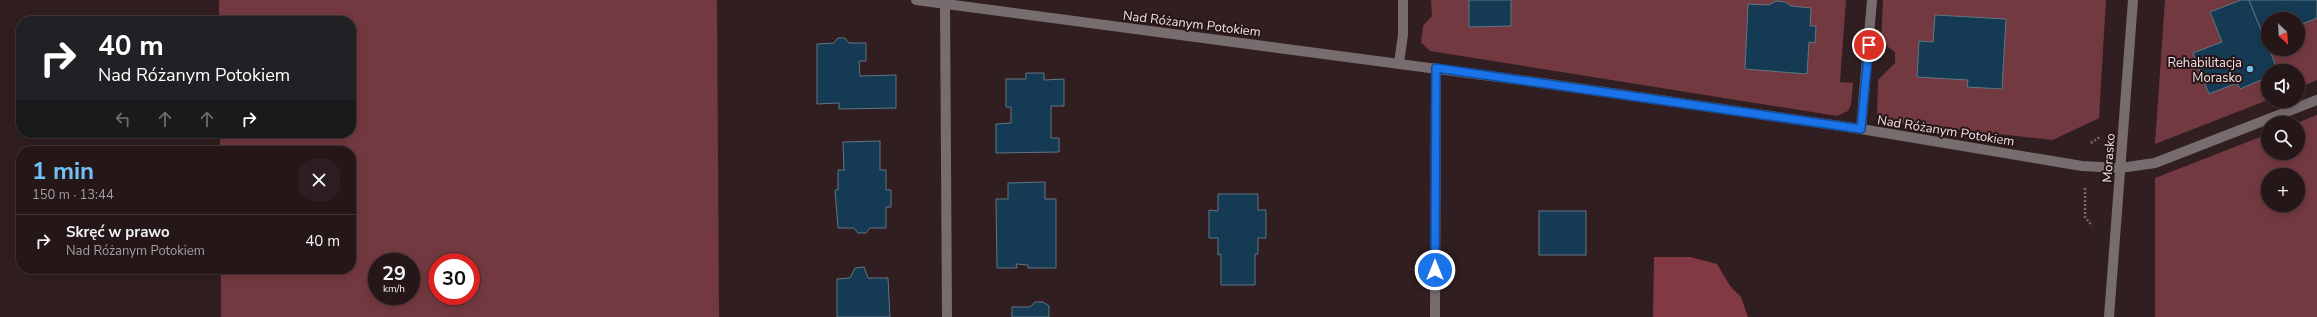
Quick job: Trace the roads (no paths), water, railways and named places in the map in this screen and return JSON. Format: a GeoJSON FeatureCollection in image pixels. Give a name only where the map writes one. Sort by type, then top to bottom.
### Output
{"type":"FeatureCollection","features":[{"type":"Feature","properties":{"kind":"street","name":"Nad Różanym Potokiem"},"geometry":{"type":"LineString","coordinates":[[916,0],[1436,68],[1861,129],[2082,166],[2120,168],[2155,163],[2317,100]]}},
{"type":"Feature","properties":{"kind":"street"},"geometry":{"type":"LineString","coordinates":[[1399,63],[1403,35],[1403,0]]}},
{"type":"Feature","properties":{"kind":"street"},"geometry":{"type":"LineString","coordinates":[[1861,129],[1872,0]]}},
{"type":"Feature","properties":{"kind":"street","name":"Morasko"},"geometry":{"type":"LineString","coordinates":[[2109,317],[2133,0]]}},
{"type":"Feature","properties":{"kind":"street"},"geometry":{"type":"LineString","coordinates":[[945,4],[947,317]]}},
{"type":"Feature","properties":{"kind":"street"},"geometry":{"type":"LineString","coordinates":[[1435,317],[1436,68]]}},
{"type":"Feature","properties":{"kind":"place","name":"Rehabilitacja Morasko"},"geometry":{"type":"Point","coordinates":[2250,69]}}]}
